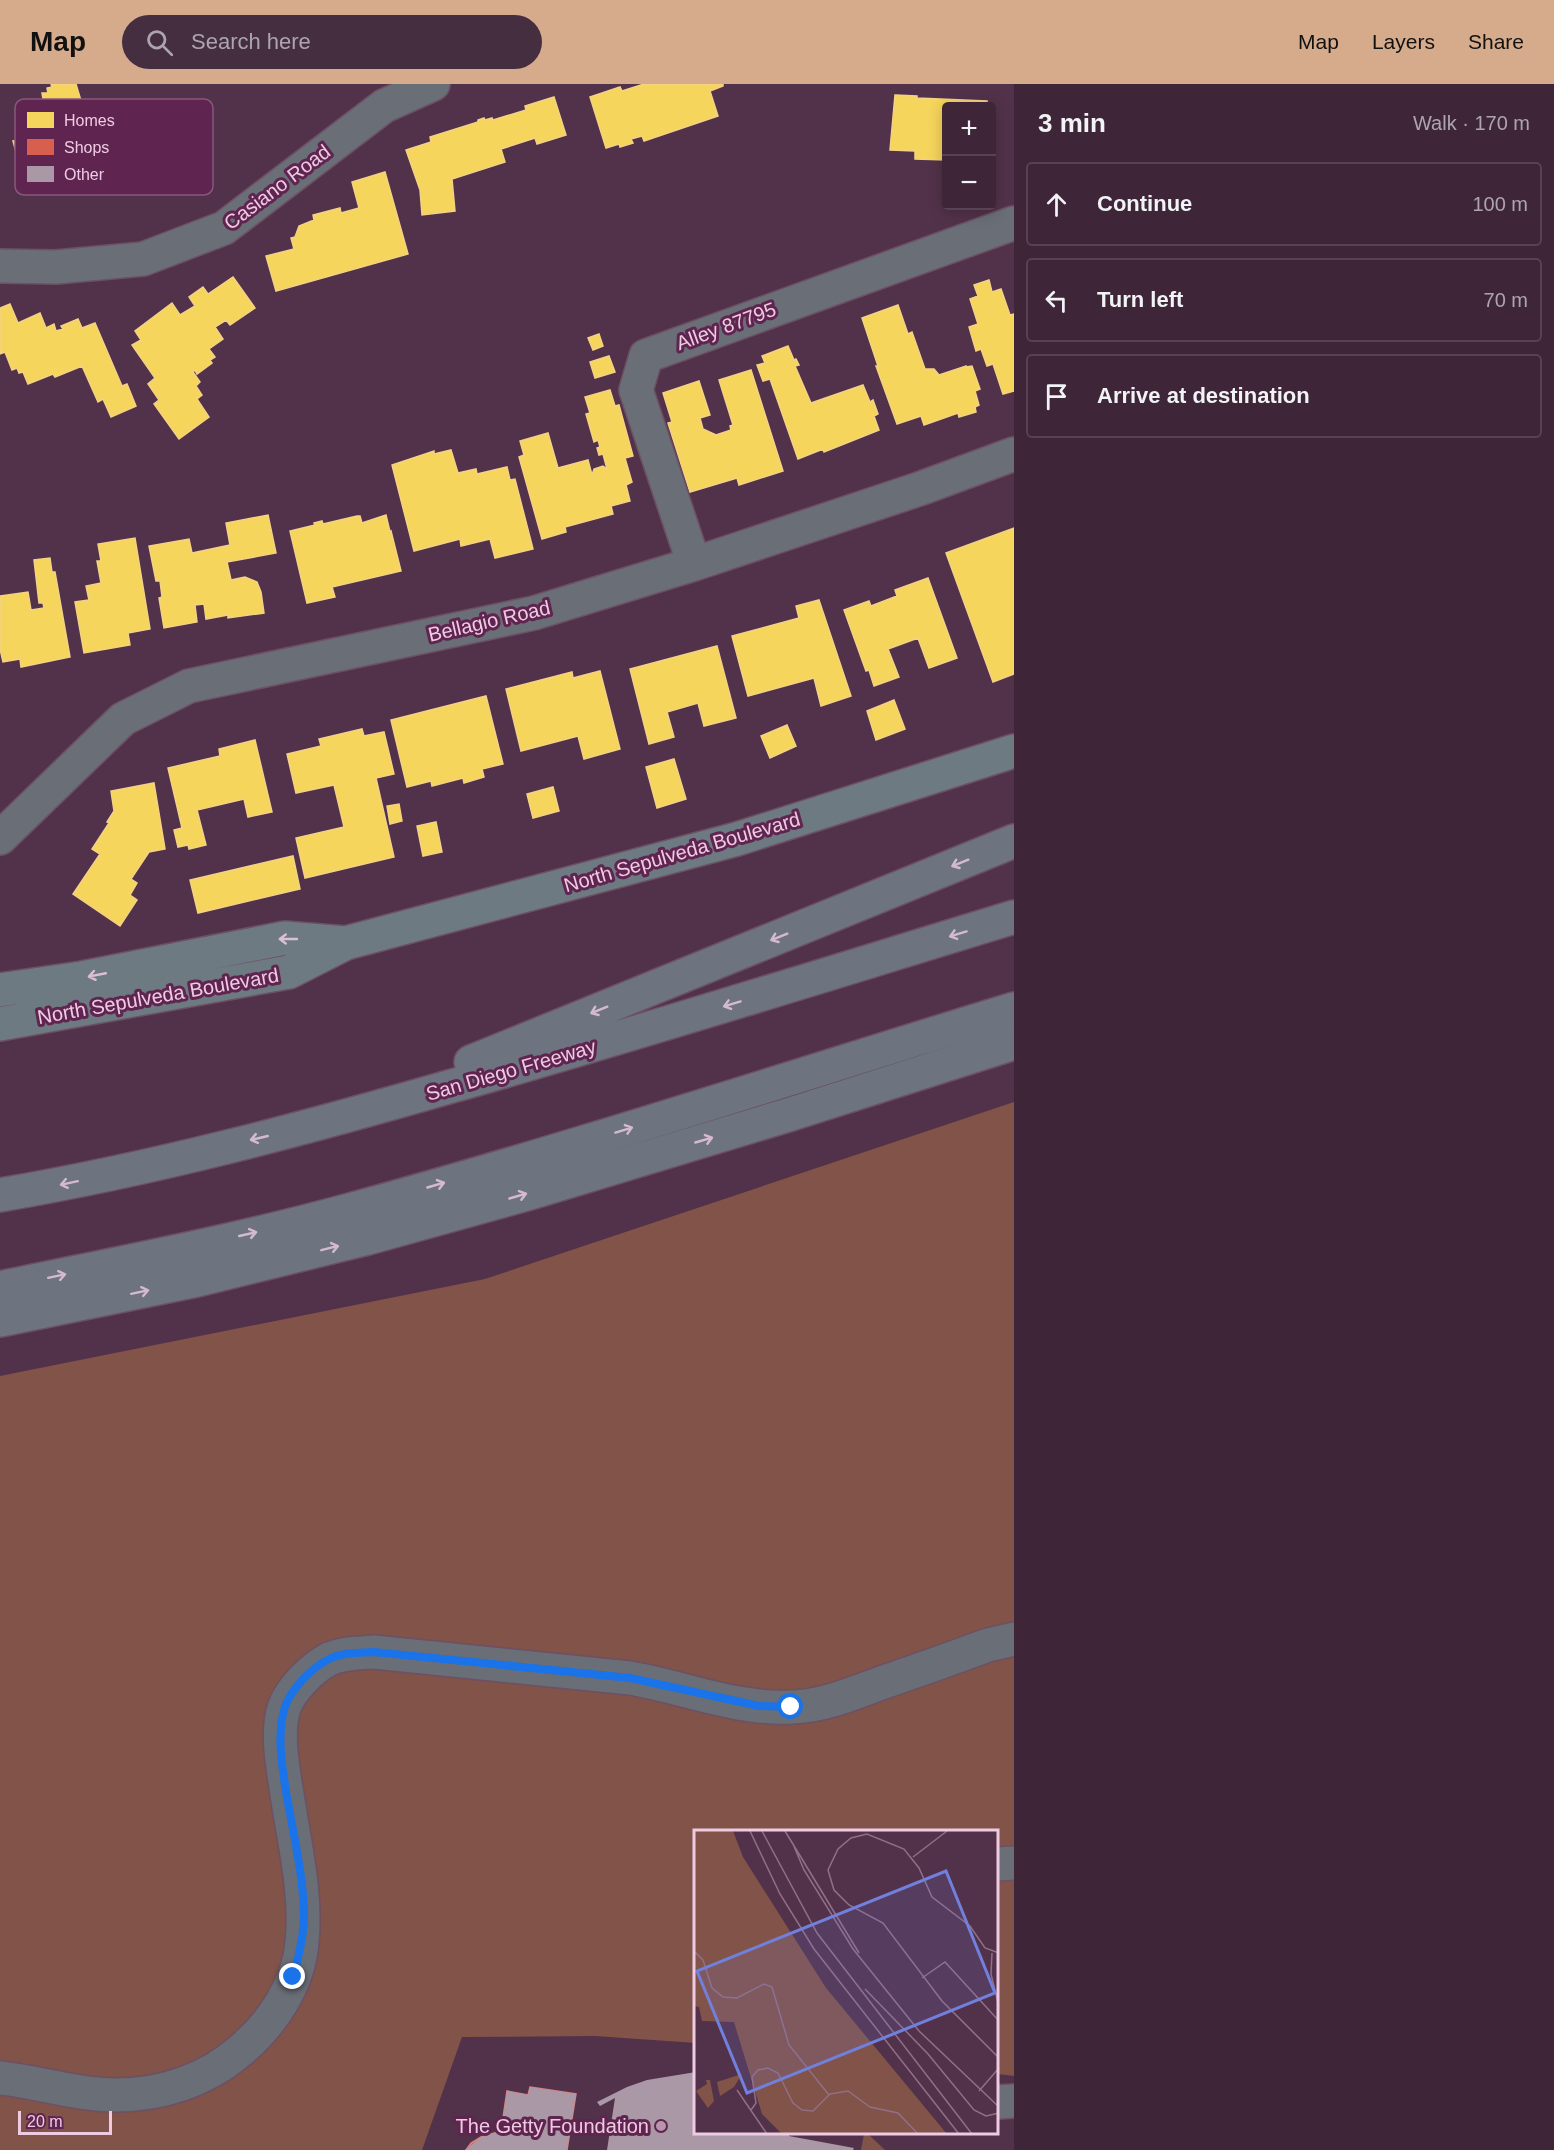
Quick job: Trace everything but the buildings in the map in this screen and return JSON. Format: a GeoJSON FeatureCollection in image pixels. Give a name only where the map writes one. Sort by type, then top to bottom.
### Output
{"type":"FeatureCollection","features":[{"type":"Feature","properties":{"kind":"highway"},"geometry":{"type":"LineString","coordinates":[[316,1125],[1014,841]]}},
{"type":"Feature","properties":{"kind":"highway","name":"San Diego Freeway"},"geometry":{"type":"LineString","coordinates":[[0,1196],[70,1183],[316,1125],[595,1046],[1014,917]]}},
{"type":"Feature","properties":{"kind":"highway"},"geometry":{"type":"LineString","coordinates":[[0,1288],[344,1212],[668,1117],[1014,1009]]}},
{"type":"Feature","properties":{"kind":"highway"},"geometry":{"type":"LineString","coordinates":[[0,1320],[197,1280],[368,1238],[530,1193],[777,1119],[1014,1043]]}},
{"type":"Feature","properties":{"kind":"main road","name":"North Sepulveda Boulevard"},"geometry":{"type":"LineString","coordinates":[[0,1024],[289,972],[346,944],[737,839],[1014,751]]}},
{"type":"Feature","properties":{"kind":"main road","name":"North Sepulveda Boulevard"},"geometry":{"type":"LineString","coordinates":[[0,990],[82,978],[285,938],[346,944]]}},
{"type":"Feature","properties":{"kind":"street","name":"Casiano Road"},"geometry":{"type":"LineString","coordinates":[[0,266],[56,267],[143,259],[224,228],[384,106],[433,84]]}},
{"type":"Feature","properties":{"kind":"street","name":"Alley 87795"},"geometry":{"type":"LineString","coordinates":[[694,564],[636,390],[646,356],[1014,223]]}},
{"type":"Feature","properties":{"kind":"street","name":"Bellagio Road"},"geometry":{"type":"LineString","coordinates":[[0,838],[123,719],[189,686],[534,613],[694,564],[919,489],[1014,454]]}},
{"type":"Feature","properties":{"kind":"street"},"geometry":{"type":"LineString","coordinates":[[0,2078],[81,2093],[117,2095],[158,2091],[190,2082],[226,2064],[268,2024],[279,2008],[293,1977],[302,1945],[304,1914],[281,1761],[284,1708],[293,1691],[310,1673],[328,1660],[348,1653],[374,1652],[630,1678],[736,1702],[759,1706],[791,1707],[831,1701],[988,1645],[1014,1639]]}},
{"type":"Feature","properties":{"kind":"street"},"geometry":{"type":"LineString","coordinates":[[999,2102],[1014,2101]]}},
{"type":"Feature","properties":{"kind":"shaded area"},"geometry":{"type":"Polygon","coordinates":[[[1014,1102],[1014,2076],[999,2074],[999,1830],[694,1830],[694,2043],[595,2036],[462,2037],[422,2150],[0,2150],[0,1376],[485,1279],[1014,1102]]]}},
{"type":"Feature","properties":{"kind":"shaded area"},"geometry":{"type":"Polygon","coordinates":[[[864,2135],[869,2135],[885,2150],[861,2150],[864,2135]]]}},
{"type":"Feature","properties":{"kind":"place","name":"The Getty Foundation"},"geometry":{"type":"Point","coordinates":[661,2126]}},
{"type":"Feature","properties":{"kind":"route"},"geometry":{"type":"LineString","coordinates":[[293,1977],[302,1945],[304,1914],[281,1761],[282,1725],[284,1708],[293,1691],[310,1673],[328,1660],[348,1653],[399,1654],[630,1678],[666,1684],[714,1698],[759,1706],[791,1707]]}}]}
